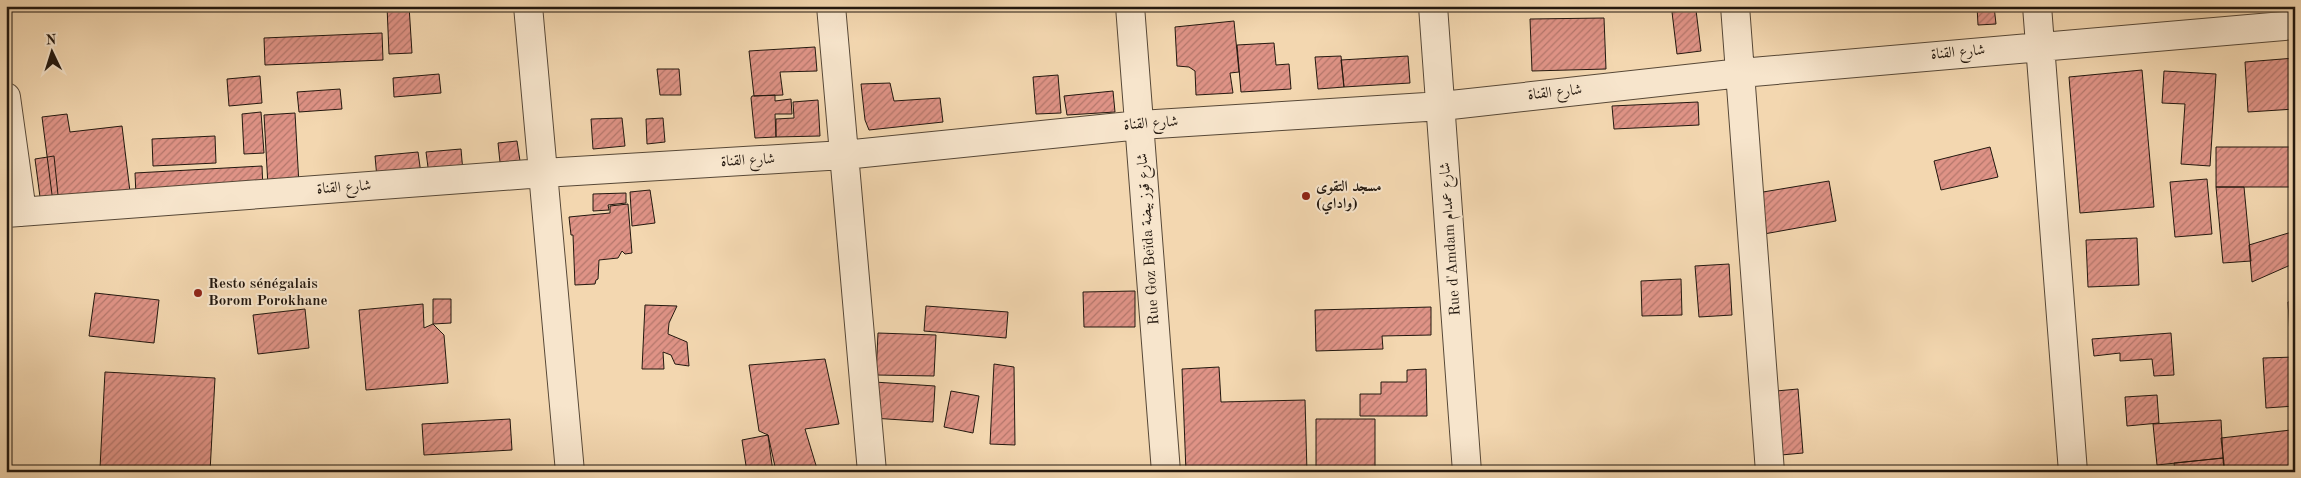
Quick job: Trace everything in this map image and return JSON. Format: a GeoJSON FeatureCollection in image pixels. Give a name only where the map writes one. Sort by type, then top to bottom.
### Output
{"type":"FeatureCollection","features":[{"type":"Feature","properties":{"kind":"street"},"geometry":{"type":"LineString","coordinates":[[528,6],[570,472]]}},
{"type":"Feature","properties":{"kind":"street"},"geometry":{"type":"LineString","coordinates":[[831,6],[872,472]]}},
{"type":"Feature","properties":{"kind":"street","name":"Rue Goz Beïda شارع قوز بيضة"},"geometry":{"type":"LineString","coordinates":[[1130,6],[1166,472]]}},
{"type":"Feature","properties":{"kind":"street","name":"Rue d'Amdam شارع عمدام"},"geometry":{"type":"LineString","coordinates":[[1433,6],[1442,106],[1467,472]]}},
{"type":"Feature","properties":{"kind":"street"},"geometry":{"type":"LineString","coordinates":[[1735,6],[1770,472]]}},
{"type":"Feature","properties":{"kind":"street"},"geometry":{"type":"LineString","coordinates":[[2037,6],[2073,472]]}},
{"type":"Feature","properties":{"kind":"street","name":"شارع القناة"},"geometry":{"type":"LineString","coordinates":[[14,212],[543,173],[844,155],[1140,124],[1442,106],[1741,73],[2295,25]]}},
{"type":"Feature","properties":{"kind":"street"},"geometry":{"type":"LineString","coordinates":[[6,97],[14,212]]}},
{"type":"Feature","properties":{"kind":"building"},"geometry":{"type":"Polygon","coordinates":[[[387,6],[409,6],[412,53],[389,54],[387,6]]]}},
{"type":"Feature","properties":{"kind":"building"},"geometry":{"type":"Polygon","coordinates":[[[1977,6],[1994,6],[1996,24],[1978,25],[1977,6]]]}},
{"type":"Feature","properties":{"kind":"building"},"geometry":{"type":"Polygon","coordinates":[[[1696,10],[1701,51],[1677,54],[1672,12],[1696,10]]]}},
{"type":"Feature","properties":{"kind":"building"},"geometry":{"type":"Polygon","coordinates":[[[1604,18],[1606,69],[1532,71],[1530,19],[1604,18]]]}},
{"type":"Feature","properties":{"kind":"building"},"geometry":{"type":"Polygon","coordinates":[[[1234,21],[1239,72],[1230,73],[1233,93],[1196,95],[1195,71],[1189,67],[1177,66],[1175,27],[1234,21]]]}},
{"type":"Feature","properties":{"kind":"building"},"geometry":{"type":"Polygon","coordinates":[[[382,33],[383,60],[265,65],[264,38],[382,33]]]}},
{"type":"Feature","properties":{"kind":"building"},"geometry":{"type":"Polygon","coordinates":[[[1274,43],[1276,65],[1289,64],[1291,89],[1241,92],[1237,45],[1274,43]]]}},
{"type":"Feature","properties":{"kind":"building"},"geometry":{"type":"Polygon","coordinates":[[[815,47],[817,71],[780,72],[783,95],[754,96],[749,51],[815,47]]]}},
{"type":"Feature","properties":{"kind":"building"},"geometry":{"type":"Polygon","coordinates":[[[1341,56],[1344,87],[1318,89],[1315,57],[1341,56]]]}},
{"type":"Feature","properties":{"kind":"building"},"geometry":{"type":"Polygon","coordinates":[[[1408,56],[1410,83],[1344,87],[1341,60],[1408,56]]]}},
{"type":"Feature","properties":{"kind":"building"},"geometry":{"type":"Polygon","coordinates":[[[2295,58],[2295,109],[2248,112],[2245,62],[2295,58]]]}},
{"type":"Feature","properties":{"kind":"building"},"geometry":{"type":"Polygon","coordinates":[[[657,69],[679,69],[681,95],[660,95],[657,69]]]}},
{"type":"Feature","properties":{"kind":"building"},"geometry":{"type":"Polygon","coordinates":[[[2142,70],[2154,207],[2080,213],[2069,77],[2142,70]]]}},
{"type":"Feature","properties":{"kind":"building"},"geometry":{"type":"Polygon","coordinates":[[[2164,71],[2216,74],[2210,166],[2181,164],[2185,104],[2162,103],[2164,71]]]}},
{"type":"Feature","properties":{"kind":"building"},"geometry":{"type":"Polygon","coordinates":[[[439,74],[441,93],[394,97],[393,78],[439,74]]]}},
{"type":"Feature","properties":{"kind":"building"},"geometry":{"type":"Polygon","coordinates":[[[1058,75],[1061,113],[1036,114],[1033,77],[1058,75]]]}},
{"type":"Feature","properties":{"kind":"building"},"geometry":{"type":"Polygon","coordinates":[[[260,76],[262,103],[229,106],[227,79],[260,76]]]}},
{"type":"Feature","properties":{"kind":"building"},"geometry":{"type":"Polygon","coordinates":[[[890,83],[894,101],[940,98],[943,122],[869,130],[865,120],[861,84],[890,83]]]}},
{"type":"Feature","properties":{"kind":"building"},"geometry":{"type":"Polygon","coordinates":[[[340,89],[342,109],[299,112],[297,92],[340,89]]]}},
{"type":"Feature","properties":{"kind":"building"},"geometry":{"type":"Polygon","coordinates":[[[1113,91],[1115,112],[1067,115],[1064,96],[1113,91]]]}},
{"type":"Feature","properties":{"kind":"building"},"geometry":{"type":"Polygon","coordinates":[[[775,95],[775,101],[791,99],[792,114],[775,114],[776,137],[755,138],[751,98],[752,96],[775,95]]]}},
{"type":"Feature","properties":{"kind":"building"},"geometry":{"type":"Polygon","coordinates":[[[818,100],[820,136],[776,137],[776,119],[794,118],[793,102],[818,100]]]}},
{"type":"Feature","properties":{"kind":"building"},"geometry":{"type":"Polygon","coordinates":[[[1698,102],[1699,125],[1614,129],[1612,106],[1698,102]]]}},
{"type":"Feature","properties":{"kind":"building"},"geometry":{"type":"Polygon","coordinates":[[[261,112],[264,153],[244,154],[242,114],[261,112]]]}},
{"type":"Feature","properties":{"kind":"building"},"geometry":{"type":"Polygon","coordinates":[[[295,113],[299,185],[268,186],[264,115],[295,113]]]}},
{"type":"Feature","properties":{"kind":"building"},"geometry":{"type":"Polygon","coordinates":[[[67,114],[70,132],[122,126],[131,200],[54,210],[42,117],[67,114]]]}},
{"type":"Feature","properties":{"kind":"building"},"geometry":{"type":"Polygon","coordinates":[[[622,118],[625,146],[593,149],[591,119],[622,118]]]}},
{"type":"Feature","properties":{"kind":"building"},"geometry":{"type":"Polygon","coordinates":[[[663,118],[665,142],[647,144],[646,119],[663,118]]]}},
{"type":"Feature","properties":{"kind":"building"},"geometry":{"type":"Polygon","coordinates":[[[215,136],[216,163],[153,166],[152,139],[215,136]]]}},
{"type":"Feature","properties":{"kind":"building"},"geometry":{"type":"Polygon","coordinates":[[[517,141],[520,161],[500,162],[498,143],[517,141]]]}},
{"type":"Feature","properties":{"kind":"building"},"geometry":{"type":"Polygon","coordinates":[[[1990,147],[1998,177],[1941,190],[1934,161],[1990,147]]]}},
{"type":"Feature","properties":{"kind":"building"},"geometry":{"type":"Polygon","coordinates":[[[2216,147],[2295,147],[2295,187],[2216,187],[2216,147]]]}},
{"type":"Feature","properties":{"kind":"building"},"geometry":{"type":"Polygon","coordinates":[[[461,149],[463,172],[429,175],[426,152],[461,149]]]}},
{"type":"Feature","properties":{"kind":"building"},"geometry":{"type":"Polygon","coordinates":[[[418,152],[421,174],[377,178],[375,156],[418,152]]]}},
{"type":"Feature","properties":{"kind":"building"},"geometry":{"type":"Polygon","coordinates":[[[54,156],[58,195],[40,197],[35,159],[54,156]]]}},
{"type":"Feature","properties":{"kind":"building"},"geometry":{"type":"Polygon","coordinates":[[[262,166],[263,190],[136,196],[135,173],[262,166]]]}},
{"type":"Feature","properties":{"kind":"building"},"geometry":{"type":"Polygon","coordinates":[[[2207,179],[2212,234],[2175,237],[2170,182],[2207,179]]]}},
{"type":"Feature","properties":{"kind":"building"},"geometry":{"type":"Polygon","coordinates":[[[1829,181],[1836,221],[1764,234],[1757,193],[1829,181]]]}},
{"type":"Feature","properties":{"kind":"building"},"geometry":{"type":"Polygon","coordinates":[[[2216,187],[2244,187],[2251,261],[2223,263],[2216,187]]]}},
{"type":"Feature","properties":{"kind":"building"},"geometry":{"type":"Polygon","coordinates":[[[650,190],[655,223],[632,226],[630,192],[650,190]]]}},
{"type":"Feature","properties":{"kind":"building"},"geometry":{"type":"Polygon","coordinates":[[[626,193],[626,203],[608,205],[609,210],[593,211],[593,194],[626,193]]]}},
{"type":"Feature","properties":{"kind":"building"},"geometry":{"type":"Polygon","coordinates":[[[628,204],[632,253],[625,254],[622,251],[618,258],[599,260],[598,279],[595,284],[575,285],[573,235],[571,235],[569,217],[610,213],[610,206],[628,204]]]}},
{"type":"Feature","properties":{"kind":"building"},"geometry":{"type":"Polygon","coordinates":[[[2295,231],[2295,263],[2252,282],[2249,245],[2295,231]]]}},
{"type":"Feature","properties":{"kind":"building"},"geometry":{"type":"Polygon","coordinates":[[[2137,238],[2139,285],[2088,287],[2086,240],[2137,238]]]}},
{"type":"Feature","properties":{"kind":"building"},"geometry":{"type":"Polygon","coordinates":[[[1729,264],[1732,315],[1699,317],[1695,266],[1729,264]]]}},
{"type":"Feature","properties":{"kind":"building"},"geometry":{"type":"Polygon","coordinates":[[[1681,279],[1682,315],[1642,316],[1641,281],[1681,279]]]}},
{"type":"Feature","properties":{"kind":"building"},"geometry":{"type":"Polygon","coordinates":[[[1135,291],[1135,327],[1084,327],[1083,292],[1135,291]]]}},
{"type":"Feature","properties":{"kind":"building"},"geometry":{"type":"Polygon","coordinates":[[[95,293],[159,300],[154,343],[89,336],[95,293]]]}},
{"type":"Feature","properties":{"kind":"building"},"geometry":{"type":"Polygon","coordinates":[[[433,299],[451,299],[451,323],[433,324],[433,299]]]}},
{"type":"Feature","properties":{"kind":"building"},"geometry":{"type":"Polygon","coordinates":[[[2295,301],[2295,336],[2290,336],[2288,302],[2295,301]]]}},
{"type":"Feature","properties":{"kind":"building"},"geometry":{"type":"Polygon","coordinates":[[[423,304],[424,328],[433,324],[444,335],[448,383],[366,390],[359,310],[423,304]]]}},
{"type":"Feature","properties":{"kind":"building"},"geometry":{"type":"Polygon","coordinates":[[[645,305],[677,306],[669,323],[668,334],[687,342],[689,366],[675,364],[671,355],[663,352],[664,369],[642,369],[645,305]]]}},
{"type":"Feature","properties":{"kind":"building"},"geometry":{"type":"Polygon","coordinates":[[[926,306],[1008,312],[1006,338],[924,331],[926,306]]]}},
{"type":"Feature","properties":{"kind":"building"},"geometry":{"type":"Polygon","coordinates":[[[1431,307],[1431,335],[1382,336],[1383,349],[1316,351],[1315,310],[1431,307]]]}},
{"type":"Feature","properties":{"kind":"building"},"geometry":{"type":"Polygon","coordinates":[[[305,309],[309,348],[258,354],[253,315],[305,309]]]}},
{"type":"Feature","properties":{"kind":"building"},"geometry":{"type":"Polygon","coordinates":[[[878,333],[936,335],[934,376],[876,375],[878,333]]]}},
{"type":"Feature","properties":{"kind":"building"},"geometry":{"type":"Polygon","coordinates":[[[2171,333],[2174,375],[2154,376],[2152,359],[2120,361],[2120,353],[2094,356],[2092,339],[2171,333]]]}},
{"type":"Feature","properties":{"kind":"building"},"geometry":{"type":"Polygon","coordinates":[[[2295,357],[2295,406],[2266,408],[2263,358],[2295,357]]]}},
{"type":"Feature","properties":{"kind":"building"},"geometry":{"type":"Polygon","coordinates":[[[825,359],[839,424],[805,429],[818,472],[776,471],[768,435],[759,431],[749,365],[825,359]]]}},
{"type":"Feature","properties":{"kind":"building"},"geometry":{"type":"Polygon","coordinates":[[[994,364],[1014,367],[1015,445],[990,444],[994,364]]]}},
{"type":"Feature","properties":{"kind":"building"},"geometry":{"type":"Polygon","coordinates":[[[1219,367],[1221,402],[1305,400],[1307,472],[1186,472],[1182,369],[1219,367]]]}},
{"type":"Feature","properties":{"kind":"building"},"geometry":{"type":"Polygon","coordinates":[[[1426,369],[1427,416],[1360,416],[1360,394],[1381,394],[1381,382],[1407,382],[1407,370],[1426,369]]]}},
{"type":"Feature","properties":{"kind":"building"},"geometry":{"type":"Polygon","coordinates":[[[105,372],[215,378],[210,472],[100,468],[105,372]]]}},
{"type":"Feature","properties":{"kind":"building"},"geometry":{"type":"Polygon","coordinates":[[[874,382],[935,386],[933,422],[872,418],[874,382]]]}},
{"type":"Feature","properties":{"kind":"building"},"geometry":{"type":"Polygon","coordinates":[[[1798,389],[1803,453],[1781,455],[1776,391],[1798,389]]]}},
{"type":"Feature","properties":{"kind":"building"},"geometry":{"type":"Polygon","coordinates":[[[951,391],[979,396],[973,433],[944,427],[951,391]]]}},
{"type":"Feature","properties":{"kind":"building"},"geometry":{"type":"Polygon","coordinates":[[[2157,395],[2159,423],[2127,426],[2125,397],[2157,395]]]}},
{"type":"Feature","properties":{"kind":"building"},"geometry":{"type":"Polygon","coordinates":[[[510,419],[512,450],[424,455],[422,424],[510,419]]]}},
{"type":"Feature","properties":{"kind":"building"},"geometry":{"type":"Polygon","coordinates":[[[1316,419],[1375,419],[1375,472],[1316,472],[1316,419]]]}},
{"type":"Feature","properties":{"kind":"building"},"geometry":{"type":"Polygon","coordinates":[[[2221,420],[2223,458],[2157,465],[2153,424],[2221,420]]]}},
{"type":"Feature","properties":{"kind":"building"},"geometry":{"type":"Polygon","coordinates":[[[2291,430],[2295,472],[2225,472],[2221,438],[2291,430]]]}},
{"type":"Feature","properties":{"kind":"building"},"geometry":{"type":"Polygon","coordinates":[[[768,435],[773,472],[747,472],[742,440],[768,435]]]}},
{"type":"Feature","properties":{"kind":"building"},"geometry":{"type":"Polygon","coordinates":[[[2223,458],[2224,472],[2175,472],[2174,463],[2223,458]]]}},
{"type":"Feature","properties":{"kind":"place","name":"مسجد التقوى (واداي)"},"geometry":{"type":"Point","coordinates":[1306,196]}},
{"type":"Feature","properties":{"kind":"place","name":"Resto sénégalais Borom Porokhane"},"geometry":{"type":"Point","coordinates":[198,293]}}]}
